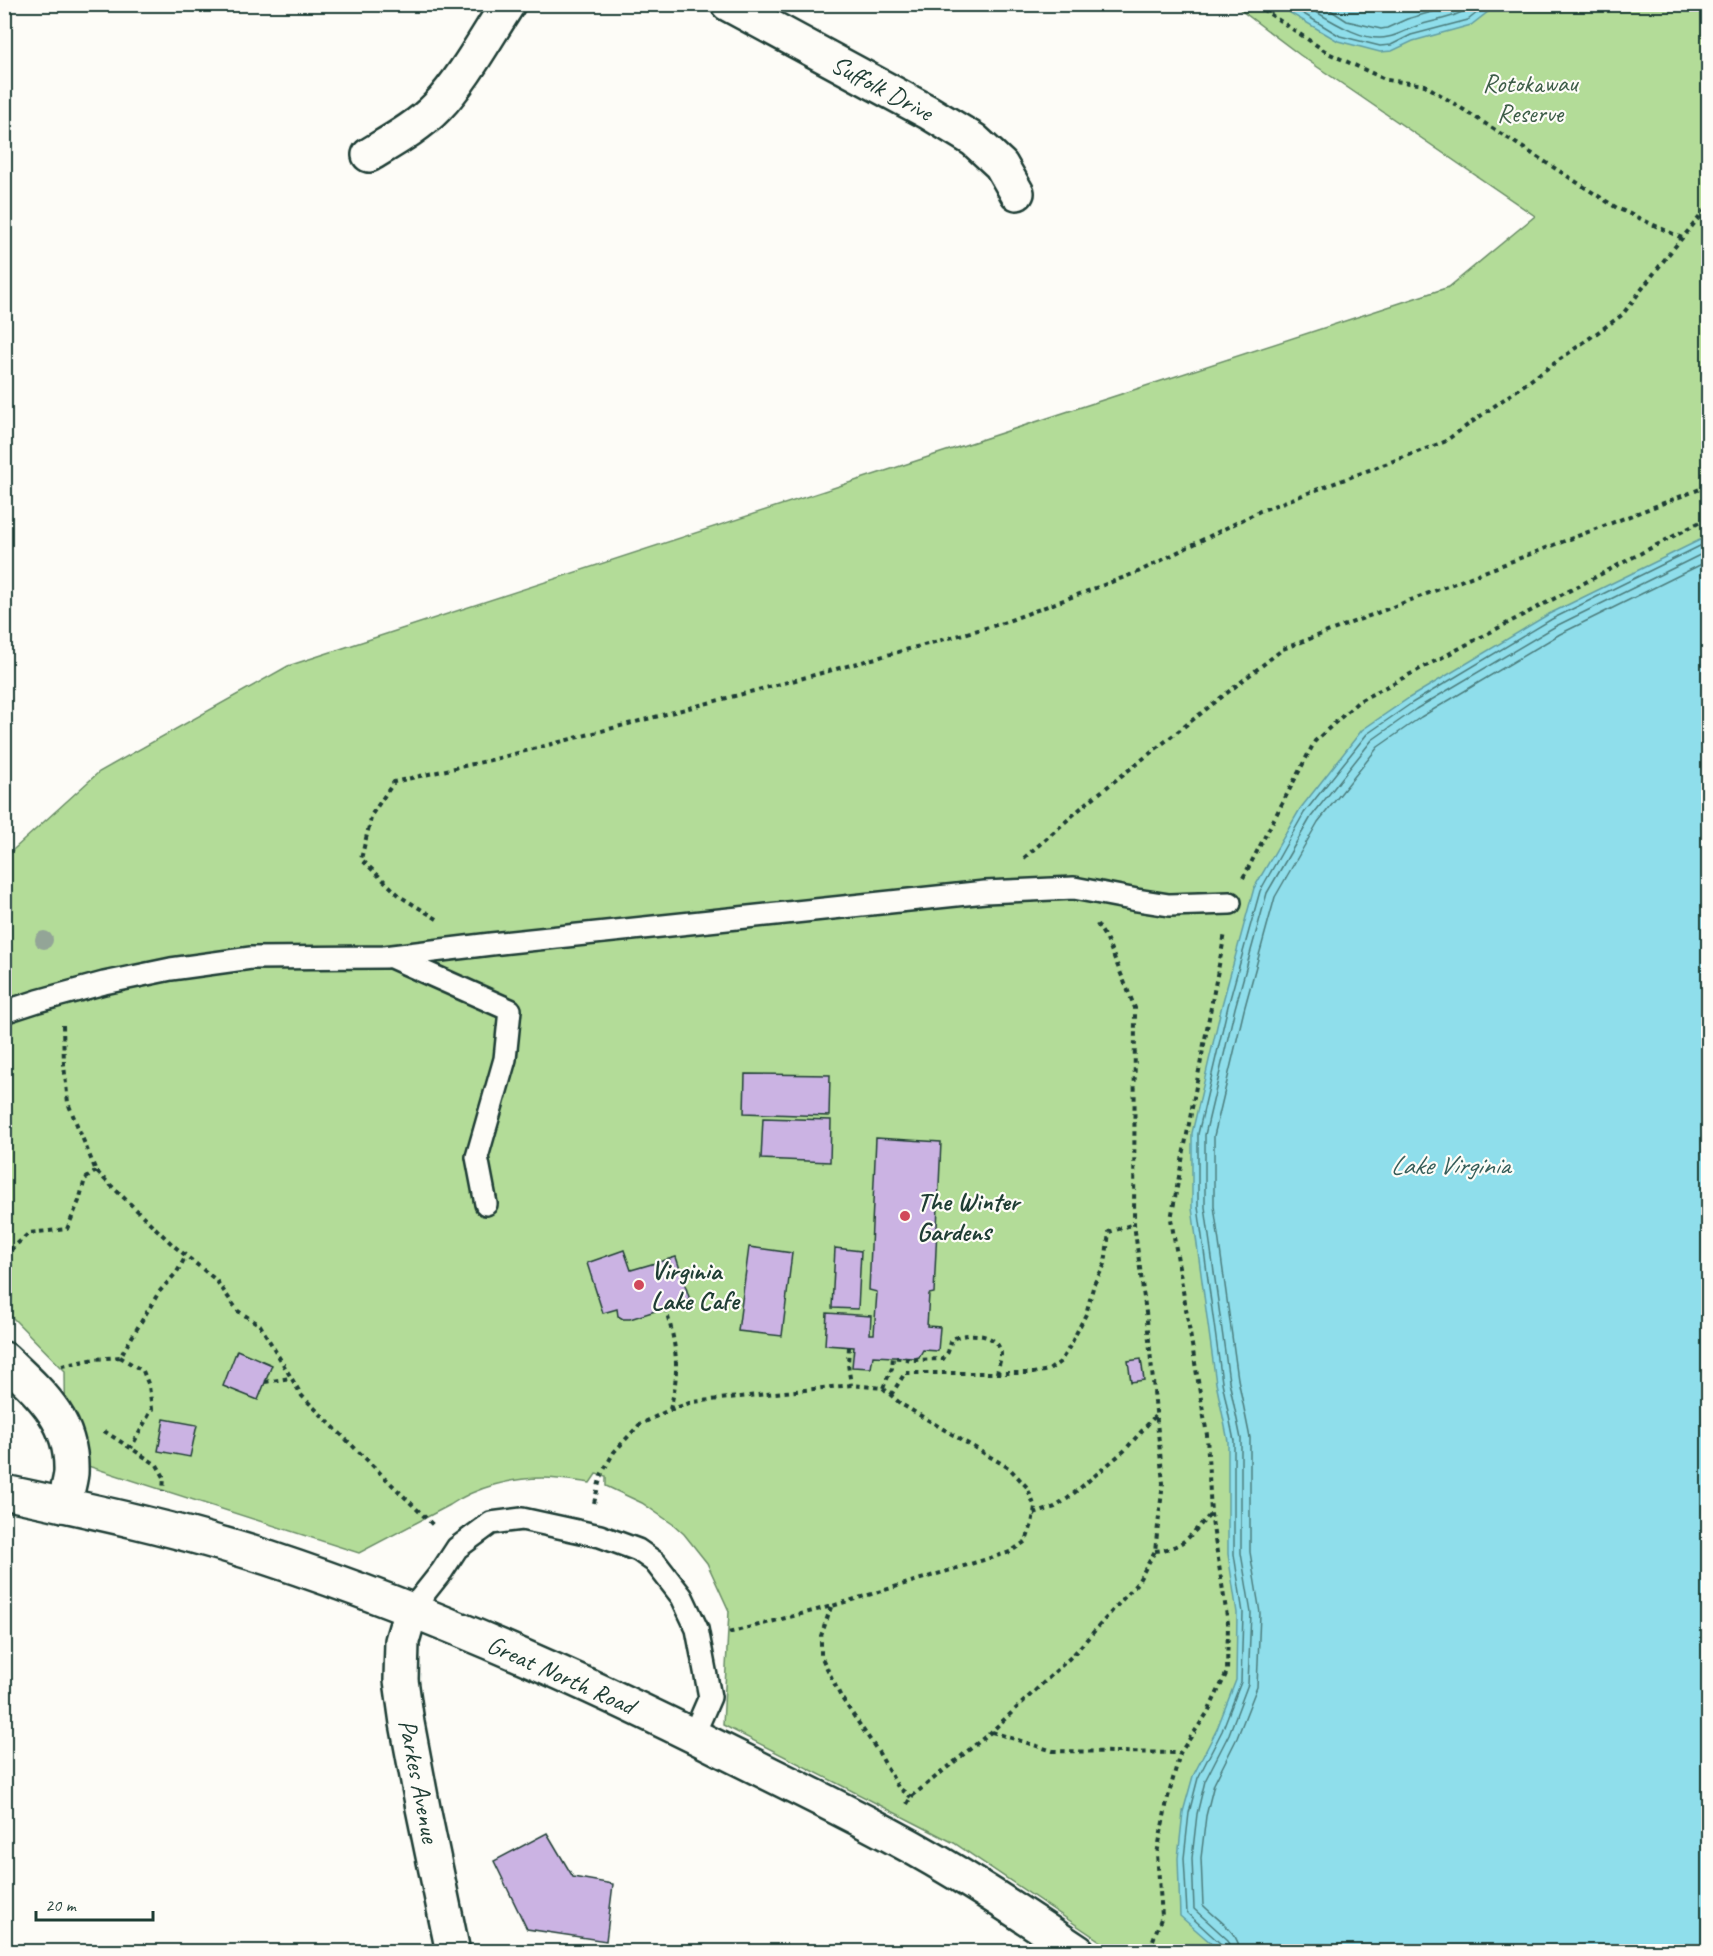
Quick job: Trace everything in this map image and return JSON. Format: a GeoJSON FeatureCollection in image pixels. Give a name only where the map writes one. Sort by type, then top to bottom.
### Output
{"type":"FeatureCollection","features":[{"type":"Feature","properties":{"kind":"main road"},"geometry":{"type":"LineString","coordinates":[[369,155],[411,129],[437,108],[508,4]]}},
{"type":"Feature","properties":{"kind":"main road","name":"Suffolk Drive"},"geometry":{"type":"LineString","coordinates":[[728,4],[928,112],[974,140],[1001,165],[1017,193]]}},
{"type":"Feature","properties":{"kind":"main road"},"geometry":{"type":"LineString","coordinates":[[4,1359],[45,1399],[64,1427],[70,1450],[71,1475],[64,1505]]}},
{"type":"Feature","properties":{"kind":"main road","name":"Great North Road"},"geometry":{"type":"LineString","coordinates":[[4,1492],[172,1531],[267,1558],[411,1610],[520,1655],[693,1736],[888,1834],[990,1893],[1078,1952]]}},
{"type":"Feature","properties":{"kind":"main road","name":"Parkes Avenue"},"geometry":{"type":"LineString","coordinates":[[411,1610],[402,1641],[403,1690],[423,1808],[453,1952]]}},
{"type":"Feature","properties":{"kind":"lane"},"geometry":{"type":"LineString","coordinates":[[4,1012],[38,1000],[104,983],[171,969],[251,958],[390,956],[985,892],[1074,888],[1169,905],[1230,903]]}},
{"type":"Feature","properties":{"kind":"lane"},"geometry":{"type":"LineString","coordinates":[[390,956],[510,1010],[505,1059],[477,1157],[486,1204]]}},
{"type":"Feature","properties":{"kind":"lane"},"geometry":{"type":"LineString","coordinates":[[411,1610],[457,1548],[491,1522],[522,1519],[600,1536],[638,1550],[655,1562],[682,1597],[697,1629],[710,1697],[693,1736]]}},
{"type":"Feature","properties":{"kind":"path"},"geometry":{"type":"LineString","coordinates":[[1255,4],[1328,53],[1387,80],[1425,85],[1617,208],[1682,238]]}},
{"type":"Feature","properties":{"kind":"path"},"geometry":{"type":"LineString","coordinates":[[491,944],[436,919],[401,897],[361,859],[372,814],[394,782],[530,750],[1000,624],[1138,572],[1260,511],[1444,441],[1622,315],[1708,207]]}},
{"type":"Feature","properties":{"kind":"path"},"geometry":{"type":"LineString","coordinates":[[985,892],[1088,802],[1283,649],[1708,486]]}},
{"type":"Feature","properties":{"kind":"path"},"geometry":{"type":"LineString","coordinates":[[1153,1940],[1162,1916],[1157,1854],[1167,1801],[1180,1753],[1208,1712],[1227,1672],[1228,1623],[1211,1514],[1207,1435],[1171,1219],[1230,903],[1315,741],[1359,701],[1708,518]]}},
{"type":"Feature","properties":{"kind":"path"},"geometry":{"type":"LineString","coordinates":[[888,1834],[912,1797],[991,1732],[1073,1655],[1138,1582],[1155,1551],[1163,1483],[1147,1320],[1134,1224],[1135,1008],[1107,940],[1074,888]]}},
{"type":"Feature","properties":{"kind":"path"},"geometry":{"type":"LineString","coordinates":[[64,1032],[64,1065],[68,1103],[96,1171],[186,1256],[216,1280],[238,1311],[260,1325],[302,1396],[457,1548]]}},
{"type":"Feature","properties":{"kind":"path"},"geometry":{"type":"LineString","coordinates":[[4,1256],[29,1233],[67,1229],[79,1201],[85,1179],[96,1171]]}},
{"type":"Feature","properties":{"kind":"path"},"geometry":{"type":"LineString","coordinates":[[891,1395],[905,1373],[1033,1373],[1049,1370],[1060,1362],[1086,1314],[1094,1284],[1105,1264],[1108,1232],[1134,1224]]}},
{"type":"Feature","properties":{"kind":"path"},"geometry":{"type":"LineString","coordinates":[[120,1357],[159,1292],[177,1272],[186,1256]]}},
{"type":"Feature","properties":{"kind":"path"},"geometry":{"type":"LineString","coordinates":[[665,1308],[675,1347],[678,1374],[670,1409]]}},
{"type":"Feature","properties":{"kind":"path"},"geometry":{"type":"LineString","coordinates":[[883,1388],[892,1368],[893,1357],[913,1360],[943,1359],[952,1339],[961,1335],[985,1336],[998,1347],[1000,1354],[997,1373]]}},
{"type":"Feature","properties":{"kind":"path"},"geometry":{"type":"LineString","coordinates":[[849,1347],[848,1364],[851,1386]]}},
{"type":"Feature","properties":{"kind":"path"},"geometry":{"type":"LineString","coordinates":[[60,1366],[120,1357],[143,1371],[149,1386],[152,1409],[131,1449]]}},
{"type":"Feature","properties":{"kind":"path"},"geometry":{"type":"LineString","coordinates":[[265,1382],[291,1377]]}},
{"type":"Feature","properties":{"kind":"path"},"geometry":{"type":"LineString","coordinates":[[599,1484],[601,1475],[614,1452],[639,1425],[670,1409],[692,1402],[851,1386],[883,1388],[902,1404],[1009,1468],[1027,1487],[1035,1507],[1032,1524],[1026,1541],[1010,1552],[832,1606],[714,1637],[702,1659]]}},
{"type":"Feature","properties":{"kind":"path"},"geometry":{"type":"LineString","coordinates":[[1034,1514],[1055,1507],[1067,1498],[1124,1451],[1156,1415]]}},
{"type":"Feature","properties":{"kind":"path"},"geometry":{"type":"LineString","coordinates":[[1155,1551],[1171,1549],[1184,1542],[1211,1514]]}},
{"type":"Feature","properties":{"kind":"path"},"geometry":{"type":"LineString","coordinates":[[832,1606],[820,1636],[821,1656],[841,1697],[879,1753],[898,1787],[912,1797]]}},
{"type":"Feature","properties":{"kind":"path"},"geometry":{"type":"LineString","coordinates":[[991,1732],[1053,1751],[1180,1753]]}},
{"type":"Feature","properties":{"kind":"green space","name":"Rotokawau Reserve"},"geometry":{"type":"Polygon","coordinates":[[[1234,5],[1708,5],[1708,1951],[1115,1951],[954,1843],[723,1725],[729,1611],[707,1563],[674,1525],[642,1503],[606,1486],[606,1476],[596,1474],[590,1483],[543,1478],[495,1485],[471,1493],[359,1553],[66,1459],[65,1371],[5,1310],[4,858],[99,772],[288,666],[1449,287],[1535,216],[1300,55],[1234,5]]]}},
{"type":"Feature","properties":{"kind":"water"},"geometry":{"type":"Polygon","coordinates":[[[1284,5],[1494,5],[1471,25],[1413,41],[1392,51],[1380,52],[1338,41],[1290,13],[1284,5]]]}},
{"type":"Feature","properties":{"kind":"water","name":"Lake Virginia"},"geometry":{"type":"Polygon","coordinates":[[[1708,536],[1708,1951],[1220,1951],[1180,1916],[1178,1858],[1183,1812],[1193,1776],[1217,1729],[1236,1680],[1237,1613],[1228,1554],[1228,1441],[1216,1383],[1192,1208],[1192,1133],[1222,1005],[1254,888],[1300,809],[1362,730],[1409,698],[1549,614],[1708,536]]]}},
{"type":"Feature","properties":{"kind":"building"},"geometry":{"type":"Polygon","coordinates":[[[745,1074],[830,1075],[829,1116],[744,1113],[745,1074]]]}},
{"type":"Feature","properties":{"kind":"building"},"geometry":{"type":"Polygon","coordinates":[[[763,1118],[831,1120],[830,1162],[761,1159],[763,1118]]]}},
{"type":"Feature","properties":{"kind":"building","name":"The Winter Gardens"},"geometry":{"type":"Polygon","coordinates":[[[876,1138],[941,1142],[934,1293],[929,1294],[927,1326],[940,1327],[938,1351],[923,1350],[919,1357],[915,1358],[873,1356],[871,1368],[852,1367],[854,1347],[825,1345],[827,1313],[871,1316],[870,1334],[874,1334],[877,1292],[869,1290],[876,1138]]]}},
{"type":"Feature","properties":{"kind":"building"},"geometry":{"type":"Polygon","coordinates":[[[749,1247],[792,1253],[782,1336],[738,1331],[749,1247]]]}},
{"type":"Feature","properties":{"kind":"building"},"geometry":{"type":"Polygon","coordinates":[[[835,1248],[861,1251],[858,1309],[832,1308],[835,1248]]]}},
{"type":"Feature","properties":{"kind":"building","name":"Virginia Lake Cafe"},"geometry":{"type":"Polygon","coordinates":[[[624,1250],[631,1270],[676,1257],[690,1300],[630,1319],[618,1316],[617,1309],[603,1313],[587,1263],[624,1250]]]}},
{"type":"Feature","properties":{"kind":"building"},"geometry":{"type":"Polygon","coordinates":[[[237,1350],[272,1365],[258,1400],[223,1386],[237,1350]]]}},
{"type":"Feature","properties":{"kind":"building"},"geometry":{"type":"Polygon","coordinates":[[[1141,1359],[1144,1380],[1131,1382],[1128,1361],[1141,1359]]]}},
{"type":"Feature","properties":{"kind":"building"},"geometry":{"type":"Polygon","coordinates":[[[164,1419],[197,1425],[190,1457],[158,1451],[164,1419]]]}},
{"type":"Feature","properties":{"kind":"building"},"geometry":{"type":"Polygon","coordinates":[[[547,1833],[573,1877],[613,1884],[606,1941],[527,1929],[494,1861],[547,1833]]]}},
{"type":"Feature","properties":{"kind":"place","name":"The Winter Gardens"},"geometry":{"type":"Point","coordinates":[905,1216]}},
{"type":"Feature","properties":{"kind":"place","name":"Virginia Lake Cafe"},"geometry":{"type":"Point","coordinates":[639,1285]}}]}
